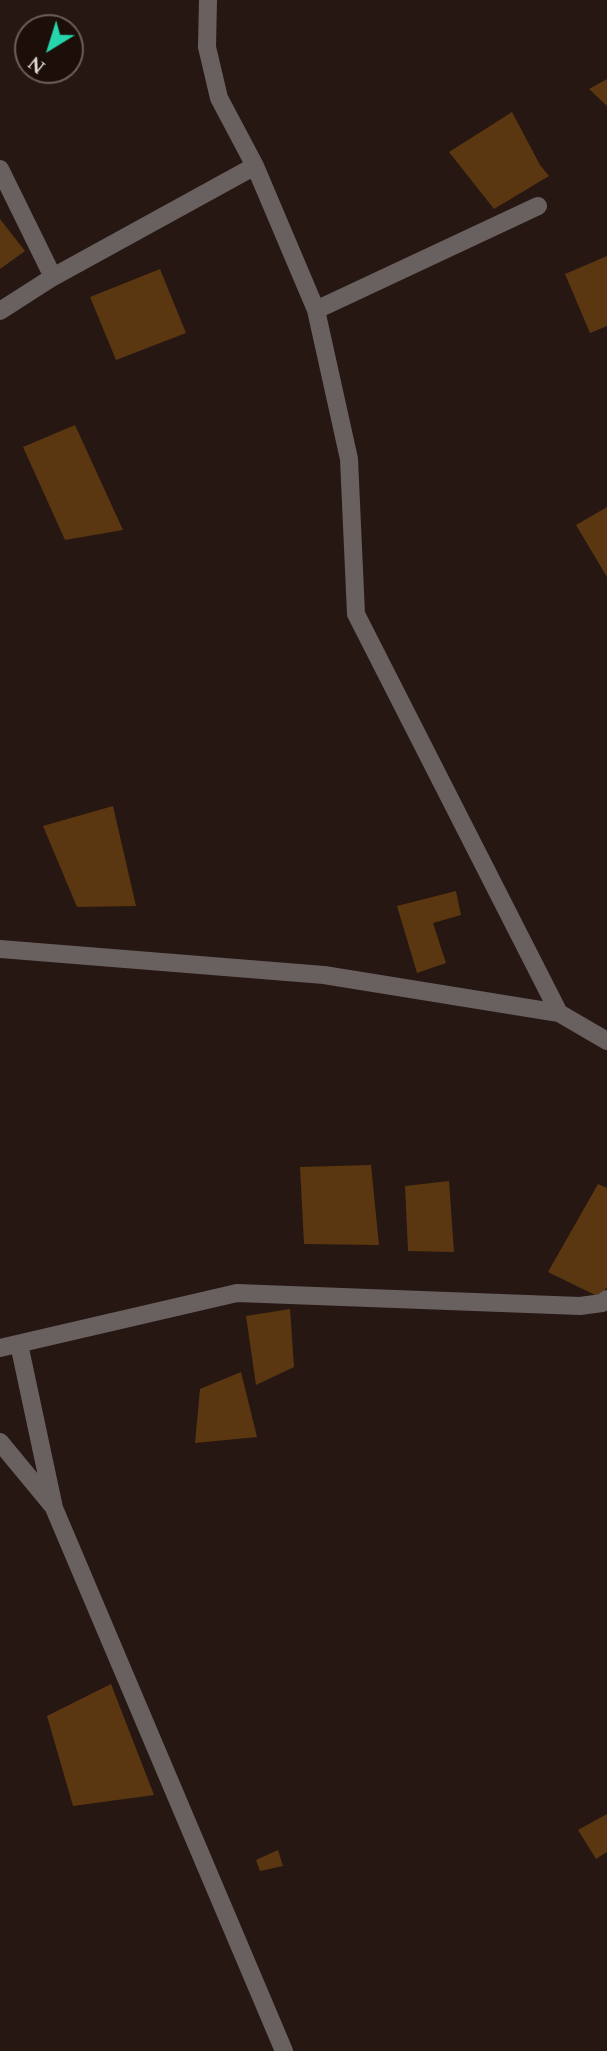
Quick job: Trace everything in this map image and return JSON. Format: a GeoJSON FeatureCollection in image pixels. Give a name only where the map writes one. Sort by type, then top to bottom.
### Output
{"type":"FeatureCollection","features":[{"type":"Feature","properties":{"kind":"street"},"geometry":{"type":"LineString","coordinates":[[208,0],[207,47],[219,98],[255,166],[316,310],[349,459],[356,614],[559,1013]]}},
{"type":"Feature","properties":{"kind":"street"},"geometry":{"type":"LineString","coordinates":[[0,311],[53,277],[255,166]]}},
{"type":"Feature","properties":{"kind":"street"},"geometry":{"type":"LineString","coordinates":[[0,169],[53,277]]}},
{"type":"Feature","properties":{"kind":"street"},"geometry":{"type":"LineString","coordinates":[[316,310],[538,206]]}},
{"type":"Feature","properties":{"kind":"street"},"geometry":{"type":"LineString","coordinates":[[0,949],[324,975],[559,1013],[607,1041]]}},
{"type":"Feature","properties":{"kind":"street"},"geometry":{"type":"LineString","coordinates":[[0,1348],[237,1293],[580,1306],[602,1303],[607,1299]]}},
{"type":"Feature","properties":{"kind":"street"},"geometry":{"type":"LineString","coordinates":[[19,1344],[54,1508],[284,2051]]}},
{"type":"Feature","properties":{"kind":"street"},"geometry":{"type":"LineString","coordinates":[[0,1442],[54,1508]]}},
{"type":"Feature","properties":{"kind":"building"},"geometry":{"type":"Polygon","coordinates":[[[607,79],[607,106],[589,89],[607,79]]]}},
{"type":"Feature","properties":{"kind":"building"},"geometry":{"type":"Polygon","coordinates":[[[512,112],[540,165],[549,176],[494,209],[449,152],[512,112]]]}},
{"type":"Feature","properties":{"kind":"building"},"geometry":{"type":"Polygon","coordinates":[[[0,219],[25,251],[0,269],[0,219]]]}},
{"type":"Feature","properties":{"kind":"building"},"geometry":{"type":"Polygon","coordinates":[[[607,256],[607,326],[590,333],[565,274],[607,256]]]}},
{"type":"Feature","properties":{"kind":"building"},"geometry":{"type":"Polygon","coordinates":[[[160,269],[186,333],[116,360],[90,297],[160,269]]]}},
{"type":"Feature","properties":{"kind":"building"},"geometry":{"type":"Polygon","coordinates":[[[75,425],[123,530],[65,540],[23,447],[75,425]]]}},
{"type":"Feature","properties":{"kind":"building"},"geometry":{"type":"Polygon","coordinates":[[[607,507],[607,577],[576,525],[607,507]]]}},
{"type":"Feature","properties":{"kind":"building"},"geometry":{"type":"Polygon","coordinates":[[[113,806],[136,906],[77,907],[43,826],[113,806]]]}},
{"type":"Feature","properties":{"kind":"building"},"geometry":{"type":"Polygon","coordinates":[[[456,891],[461,915],[433,923],[446,963],[417,973],[397,906],[456,891]]]}},
{"type":"Feature","properties":{"kind":"building"},"geometry":{"type":"Polygon","coordinates":[[[371,1165],[379,1245],[304,1244],[300,1167],[371,1165]]]}},
{"type":"Feature","properties":{"kind":"building"},"geometry":{"type":"Polygon","coordinates":[[[449,1181],[454,1252],[408,1251],[405,1186],[449,1181]]]}},
{"type":"Feature","properties":{"kind":"building"},"geometry":{"type":"Polygon","coordinates":[[[598,1184],[607,1188],[607,1287],[599,1297],[548,1272],[598,1184]]]}},
{"type":"Feature","properties":{"kind":"building"},"geometry":{"type":"Polygon","coordinates":[[[290,1309],[294,1367],[256,1385],[246,1316],[290,1309]]]}},
{"type":"Feature","properties":{"kind":"building"},"geometry":{"type":"Polygon","coordinates":[[[241,1372],[257,1437],[195,1443],[200,1389],[241,1372]]]}},
{"type":"Feature","properties":{"kind":"building"},"geometry":{"type":"Polygon","coordinates":[[[111,1684],[154,1795],[73,1806],[47,1716],[111,1684]]]}},
{"type":"Feature","properties":{"kind":"building"},"geometry":{"type":"Polygon","coordinates":[[[607,1814],[607,1852],[596,1859],[578,1830],[607,1814]]]}},
{"type":"Feature","properties":{"kind":"building"},"geometry":{"type":"Polygon","coordinates":[[[278,1850],[283,1866],[260,1871],[256,1860],[278,1850]]]}}]}
